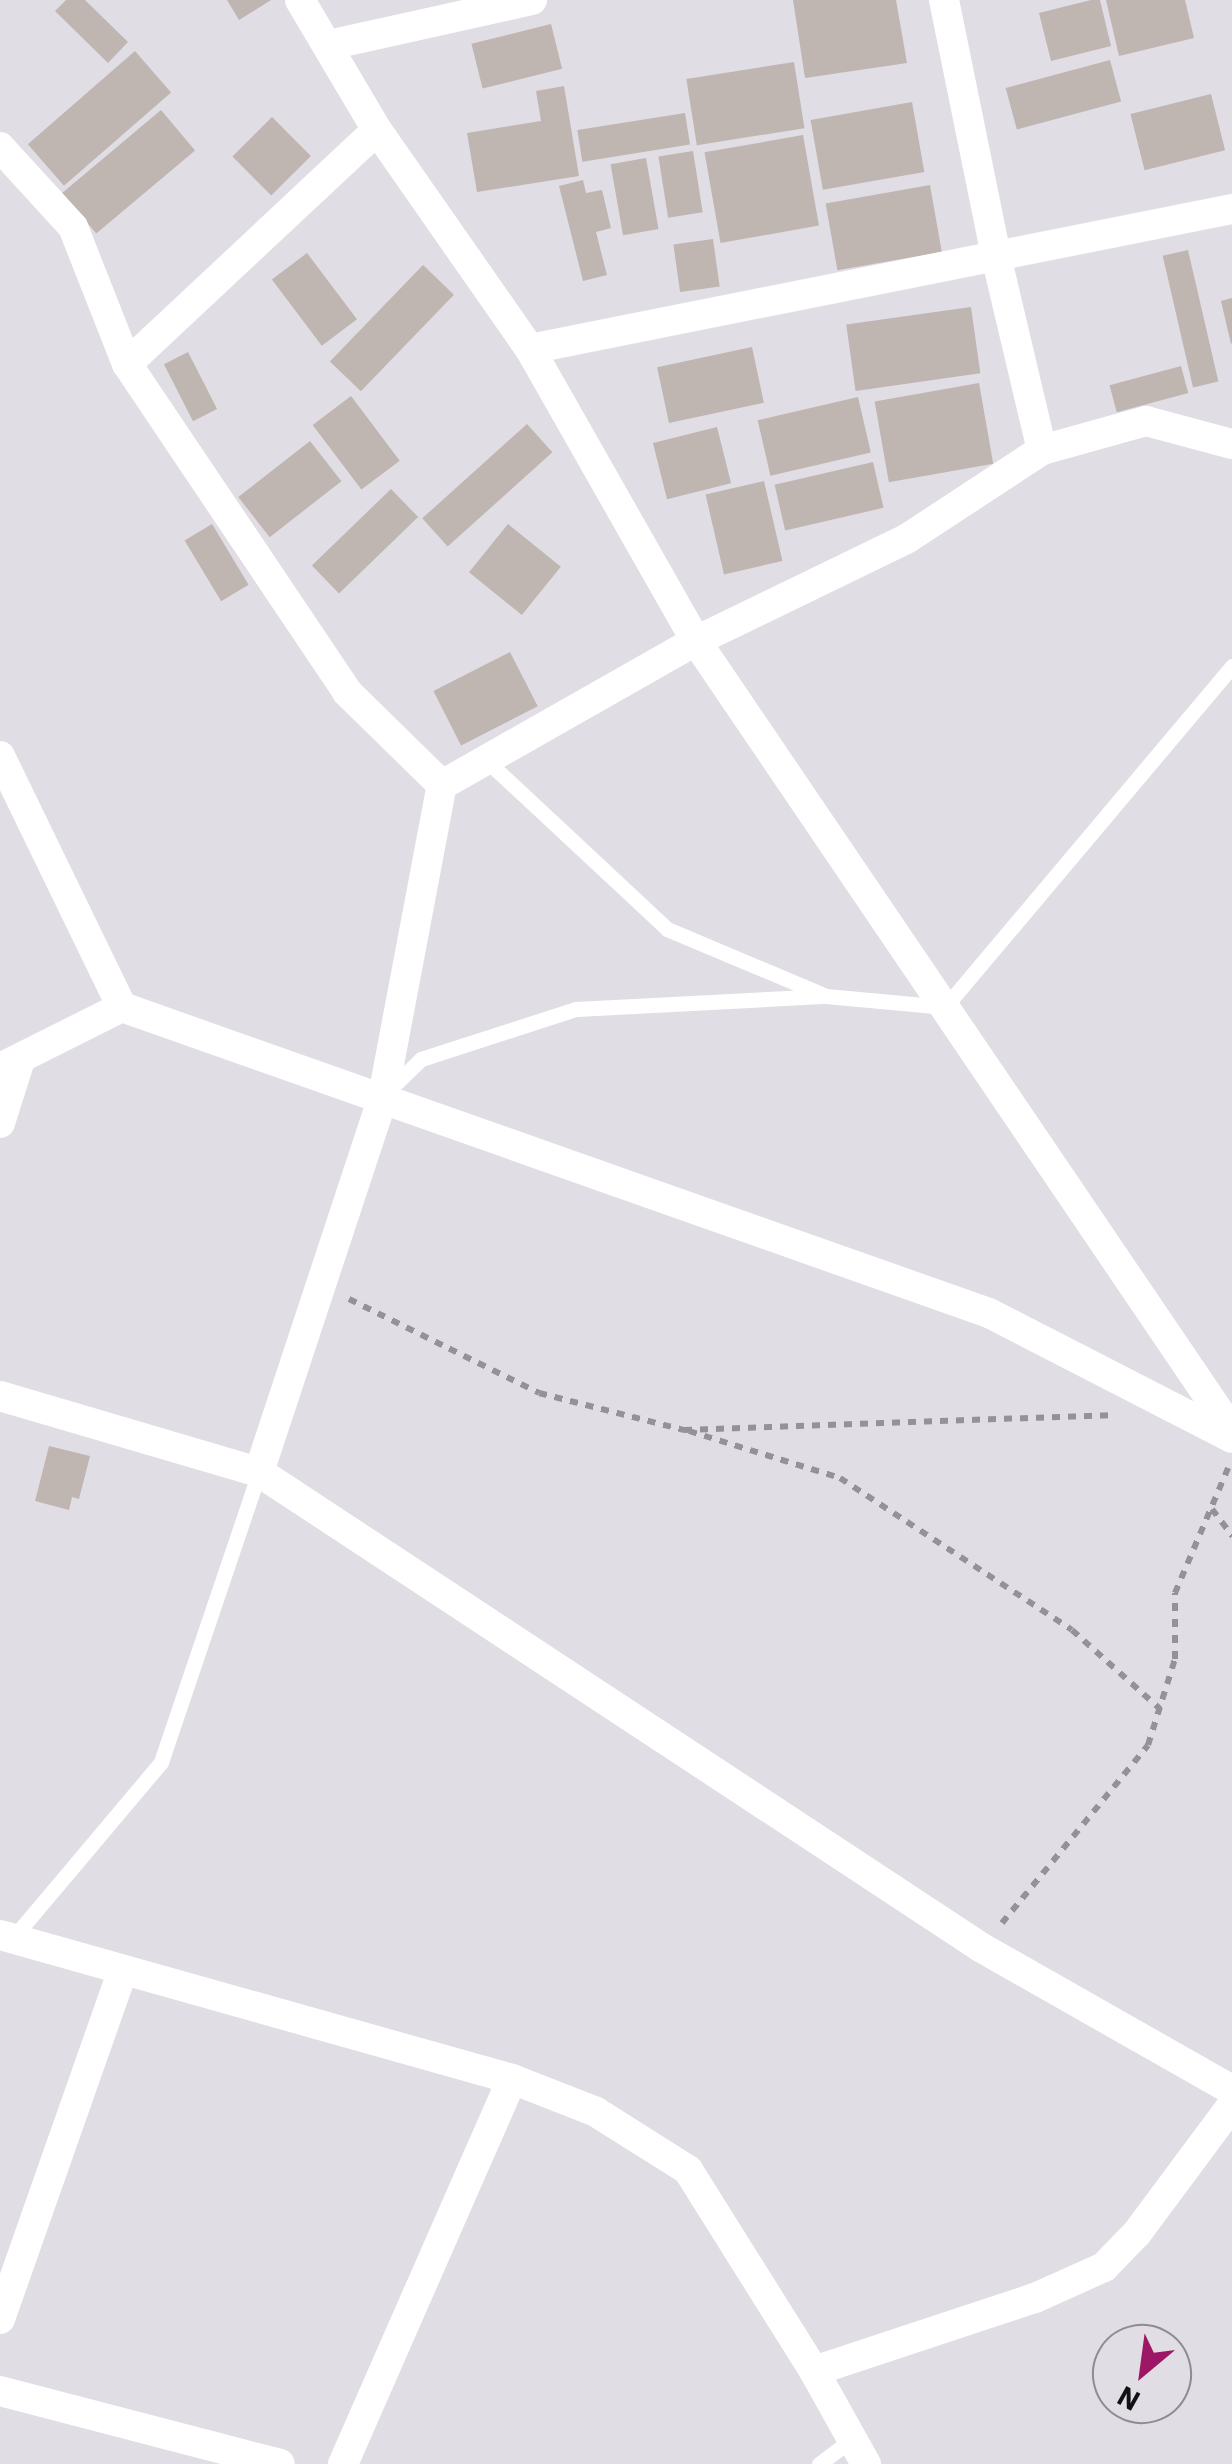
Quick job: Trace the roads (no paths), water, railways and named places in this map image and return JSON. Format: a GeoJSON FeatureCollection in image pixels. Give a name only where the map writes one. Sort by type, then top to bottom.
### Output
{"type":"FeatureCollection","features":[{"type":"Feature","properties":{"kind":"street"},"geometry":{"type":"LineString","coordinates":[[300,0],[377,130],[530,350],[696,642],[1232,1435]]}},
{"type":"Feature","properties":{"kind":"street"},"geometry":{"type":"LineString","coordinates":[[329,46],[532,0]]}},
{"type":"Feature","properties":{"kind":"street"},"geometry":{"type":"LineString","coordinates":[[944,0],[996,256],[1042,450]]}},
{"type":"Feature","properties":{"kind":"street"},"geometry":{"type":"LineString","coordinates":[[126,364],[377,130]]}},
{"type":"Feature","properties":{"kind":"street"},"geometry":{"type":"LineString","coordinates":[[0,147],[72,228],[126,364],[347,692],[442,785]]}},
{"type":"Feature","properties":{"kind":"street"},"geometry":{"type":"LineString","coordinates":[[530,350],[1232,209]]}},
{"type":"Feature","properties":{"kind":"street"},"geometry":{"type":"LineString","coordinates":[[260,1472],[383,1096],[442,785],[696,642],[908,538],[1042,450],[1146,421],[1232,444]]}},
{"type":"Feature","properties":{"kind":"street"},"geometry":{"type":"LineString","coordinates":[[0,756],[122,1007],[989,1313],[1232,1435]]}},
{"type":"Feature","properties":{"kind":"street"},"geometry":{"type":"LineString","coordinates":[[0,1124],[10,1064],[122,1007]]}},
{"type":"Feature","properties":{"kind":"street"},"geometry":{"type":"LineString","coordinates":[[0,1396],[260,1472],[982,1948],[1232,2090]]}},
{"type":"Feature","properties":{"kind":"street"},"geometry":{"type":"LineString","coordinates":[[7,1937],[512,2079],[596,2112],[688,2170],[814,2371],[859,2451]]}},
{"type":"Feature","properties":{"kind":"street"},"geometry":{"type":"LineString","coordinates":[[0,2319],[123,1970]]}},
{"type":"Feature","properties":{"kind":"street"},"geometry":{"type":"LineString","coordinates":[[343,2464],[512,2079]]}},
{"type":"Feature","properties":{"kind":"street"},"geometry":{"type":"LineString","coordinates":[[814,2371],[1035,2298],[1104,2267],[1137,2234],[1232,2105]]}},
{"type":"Feature","properties":{"kind":"street"},"geometry":{"type":"LineString","coordinates":[[0,2391],[280,2464]]}},
{"type":"Feature","properties":{"kind":"lane"},"geometry":{"type":"LineString","coordinates":[[383,1096],[421,1059],[576,1009],[826,996],[945,1007],[1232,666]]}},
{"type":"Feature","properties":{"kind":"lane"},"geometry":{"type":"LineString","coordinates":[[486,760],[666,929],[826,996]]}},
{"type":"Feature","properties":{"kind":"lane"},"geometry":{"type":"LineString","coordinates":[[7,1937],[161,1762],[260,1472]]}},
{"type":"Feature","properties":{"kind":"lane"},"geometry":{"type":"LineString","coordinates":[[818,2464],[859,2451]]}}]}
